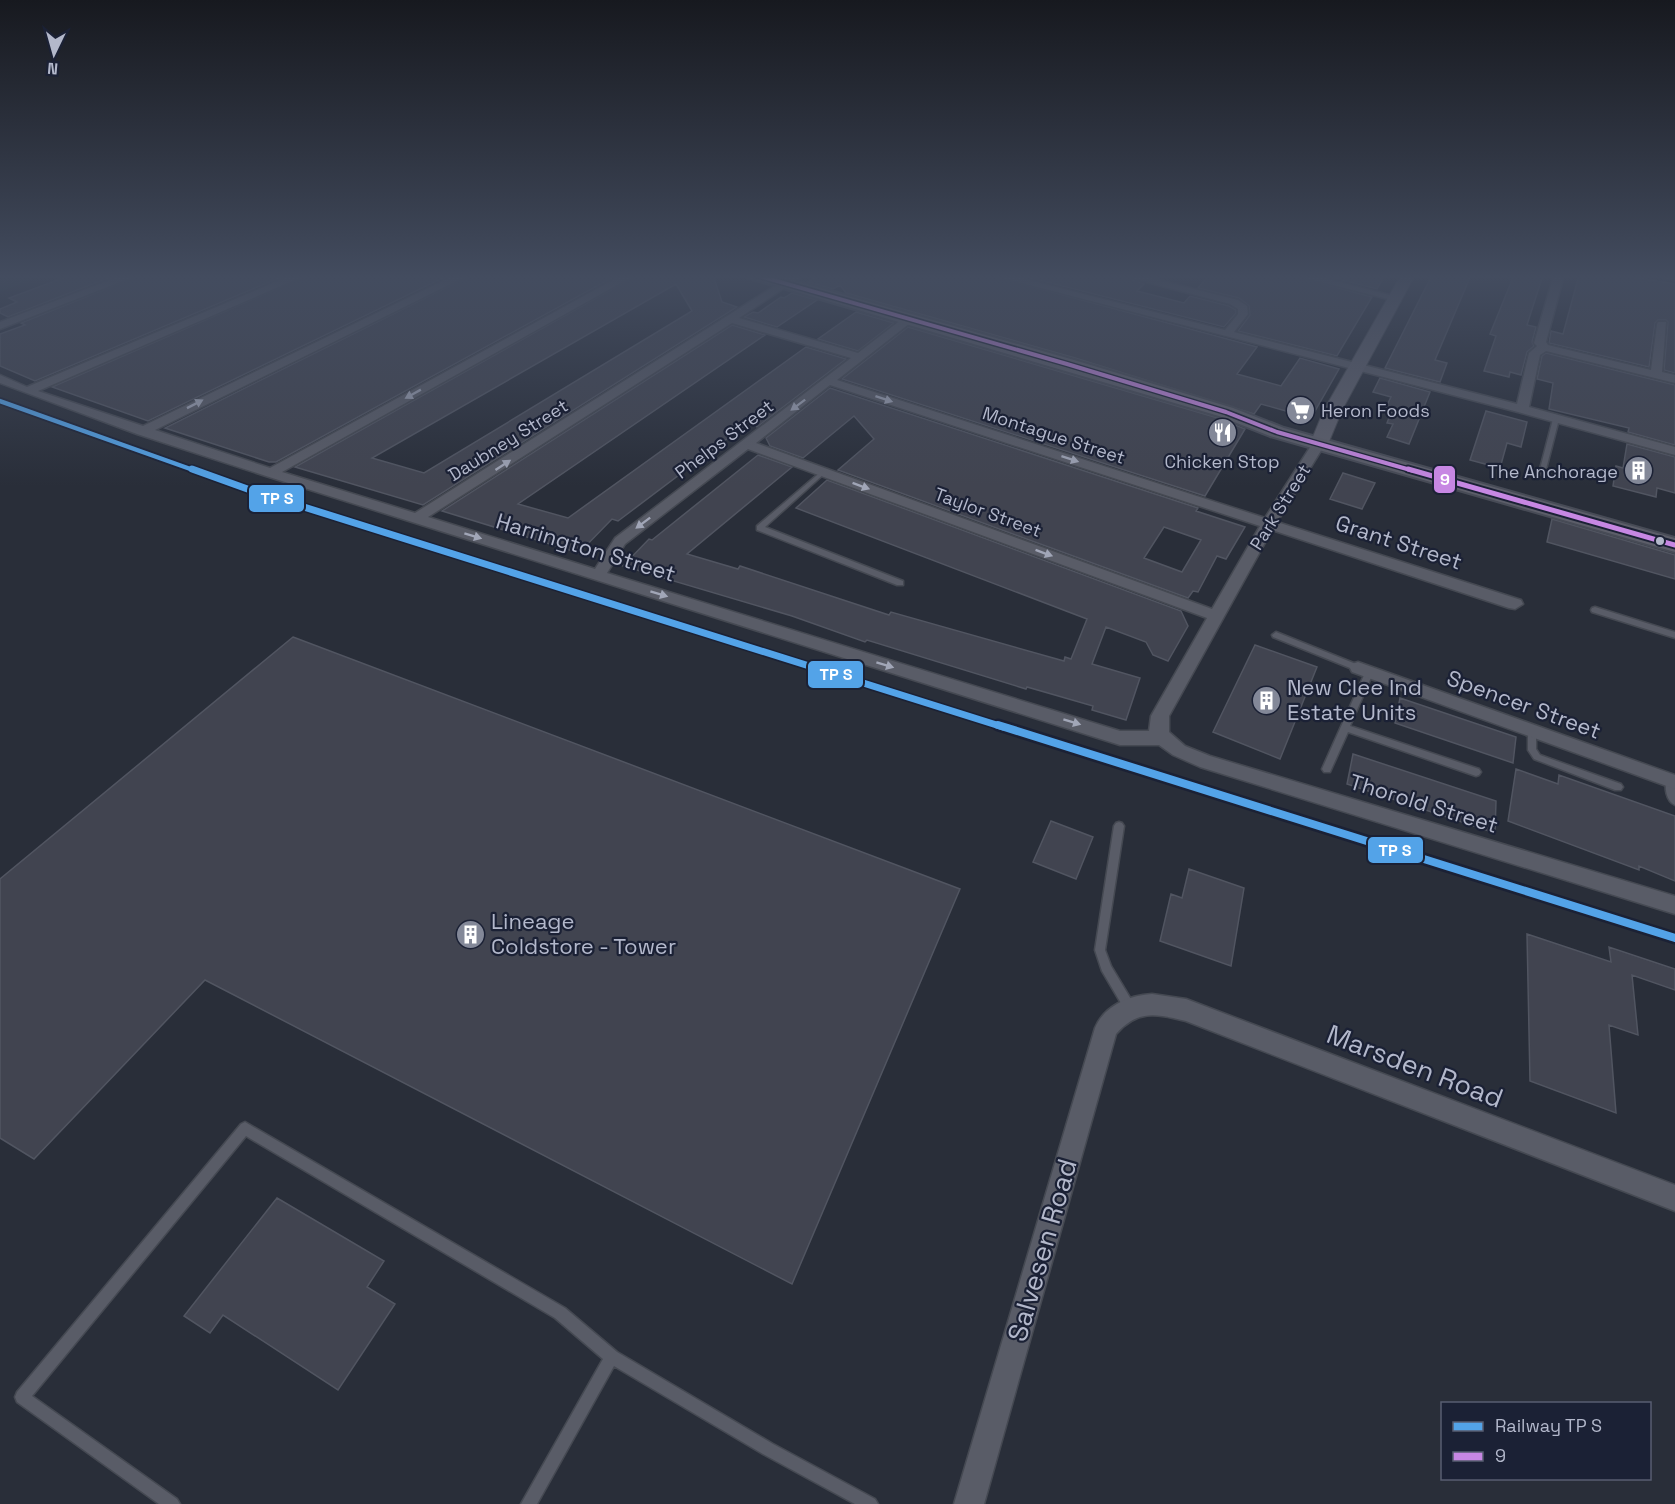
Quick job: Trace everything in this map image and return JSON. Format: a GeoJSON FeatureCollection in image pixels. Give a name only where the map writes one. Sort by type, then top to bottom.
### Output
{"type":"FeatureCollection","features":[{"type":"Feature","properties":{"kind":"main road"},"geometry":{"type":"LineString","coordinates":[[1001,345],[1226,412],[1257,426],[1322,438],[1675,533]]}},
{"type":"Feature","properties":{"kind":"main road"},"geometry":{"type":"LineString","coordinates":[[1322,438],[1675,545]]}},
{"type":"Feature","properties":{"kind":"street"},"geometry":{"type":"LineString","coordinates":[[27,391],[135,345]]}},
{"type":"Feature","properties":{"kind":"street"},"geometry":{"type":"LineString","coordinates":[[142,431],[319,345]]}},
{"type":"Feature","properties":{"kind":"street"},"geometry":{"type":"LineString","coordinates":[[270,473],[502,345]]}},
{"type":"Feature","properties":{"kind":"street","name":"Daubney Street"},"geometry":{"type":"LineString","coordinates":[[417,518],[690,345]]}},
{"type":"Feature","properties":{"kind":"street"},"geometry":{"type":"LineString","coordinates":[[820,345],[860,357]]}},
{"type":"Feature","properties":{"kind":"street","name":"Phelps Street"},"geometry":{"type":"LineString","coordinates":[[598,575],[620,541],[875,345]]}},
{"type":"Feature","properties":{"kind":"street"},"geometry":{"type":"LineString","coordinates":[[1271,345],[1522,409],[1675,452]]}},
{"type":"Feature","properties":{"kind":"street","name":"Park Street"},"geometry":{"type":"LineString","coordinates":[[1162,738],[1157,723],[1160,716],[1268,524],[1322,438],[1333,410],[1369,345]]}},
{"type":"Feature","properties":{"kind":"street"},"geometry":{"type":"LineString","coordinates":[[1522,409],[1540,345]]}},
{"type":"Feature","properties":{"kind":"street"},"geometry":{"type":"LineString","coordinates":[[1656,375],[1660,345]]}},
{"type":"Feature","properties":{"kind":"street"},"geometry":{"type":"LineString","coordinates":[[1539,350],[1675,379]]}},
{"type":"Feature","properties":{"kind":"street","name":"Harrington Street"},"geometry":{"type":"LineString","coordinates":[[0,379],[27,391],[270,473],[1120,738],[1162,738]]}},
{"type":"Feature","properties":{"kind":"street","name":"Montague Street"},"geometry":{"type":"LineString","coordinates":[[829,381],[1268,524]]}},
{"type":"Feature","properties":{"kind":"street","name":"Taylor Street"},"geometry":{"type":"LineString","coordinates":[[746,444],[1216,616]]}},
{"type":"Feature","properties":{"kind":"street","name":"Grant Street"},"geometry":{"type":"LineString","coordinates":[[1268,524],[1515,604]]}},
{"type":"Feature","properties":{"kind":"street","name":"Spencer Street"},"geometry":{"type":"LineString","coordinates":[[1364,671],[1673,782]]}},
{"type":"Feature","properties":{"kind":"street","name":"Thorold Street"},"geometry":{"type":"LineString","coordinates":[[1162,738],[1173,748],[1206,762],[1675,905]]}},
{"type":"Feature","properties":{"kind":"street","name":"Marsden Road"},"geometry":{"type":"LineString","coordinates":[[1129,1006],[1161,1005],[1186,1010],[1675,1198]]}},
{"type":"Feature","properties":{"kind":"street","name":"Salvesen Road"},"geometry":{"type":"LineString","coordinates":[[969,1504],[1106,1028],[1115,1016],[1129,1006]]}},
{"type":"Feature","properties":{"kind":"lane"},"geometry":{"type":"LineString","coordinates":[[1542,472],[1556,419]]}},
{"type":"Feature","properties":{"kind":"lane"},"geometry":{"type":"LineString","coordinates":[[822,472],[760,528],[900,584]]}},
{"type":"Feature","properties":{"kind":"lane"},"geometry":{"type":"LineString","coordinates":[[1595,610],[1675,634]]}},
{"type":"Feature","properties":{"kind":"lane"},"geometry":{"type":"LineString","coordinates":[[1276,634],[1364,671],[1345,728],[1327,769]]}},
{"type":"Feature","properties":{"kind":"lane"},"geometry":{"type":"LineString","coordinates":[[1345,728],[1476,772]]}},
{"type":"Feature","properties":{"kind":"lane"},"geometry":{"type":"LineString","coordinates":[[1532,731],[1532,750],[1537,757],[1618,787]]}},
{"type":"Feature","properties":{"kind":"lane"},"geometry":{"type":"LineString","coordinates":[[1673,782],[1672,798],[1675,801]]}},
{"type":"Feature","properties":{"kind":"lane"},"geometry":{"type":"LineString","coordinates":[[1119,826],[1100,950],[1106,968],[1129,1006]]}},
{"type":"Feature","properties":{"kind":"lane"},"geometry":{"type":"LineString","coordinates":[[172,1504],[22,1397],[245,1128],[560,1313],[612,1357],[768,1449],[870,1504]]}},
{"type":"Feature","properties":{"kind":"lane"},"geometry":{"type":"LineString","coordinates":[[529,1504],[612,1357]]}},
{"type":"Feature","properties":{"kind":"building"},"geometry":{"type":"Polygon","coordinates":[[[0,345],[120,345],[35,381],[0,366],[0,345]]]}},
{"type":"Feature","properties":{"kind":"building"},"geometry":{"type":"Polygon","coordinates":[[[148,345],[304,345],[148,421],[52,387],[148,345]]]}},
{"type":"Feature","properties":{"kind":"building"},"geometry":{"type":"Polygon","coordinates":[[[331,345],[489,345],[276,462],[269,462],[165,428],[331,345]]]}},
{"type":"Feature","properties":{"kind":"building"},"geometry":{"type":"Polygon","coordinates":[[[512,345],[569,345],[372,458],[424,473],[635,345],[676,345],[423,505],[295,467],[512,345]]]}},
{"type":"Feature","properties":{"kind":"building"},"geometry":{"type":"Polygon","coordinates":[[[701,345],[750,345],[518,504],[568,518],[806,347],[846,359],[757,427],[752,420],[618,521],[612,519],[579,553],[442,511],[701,345]]]}},
{"type":"Feature","properties":{"kind":"building"},"geometry":{"type":"Polygon","coordinates":[[[839,345],[865,345],[858,351],[839,345]]]}},
{"type":"Feature","properties":{"kind":"building"},"geometry":{"type":"Polygon","coordinates":[[[885,345],[970,345],[1218,418],[1245,429],[1205,496],[842,379],[885,345]]]}},
{"type":"Feature","properties":{"kind":"building"},"geometry":{"type":"Polygon","coordinates":[[[1030,345],[1250,345],[1257,347],[1237,374],[1281,386],[1300,358],[1339,369],[1311,418],[1261,404],[1254,414],[1030,345]]]}},
{"type":"Feature","properties":{"kind":"building"},"geometry":{"type":"Polygon","coordinates":[[[1294,345],[1343,345],[1337,356],[1294,345]]]}},
{"type":"Feature","properties":{"kind":"building"},"geometry":{"type":"Polygon","coordinates":[[[1397,345],[1441,345],[1435,360],[1447,363],[1440,382],[1385,368],[1397,345]]]}},
{"type":"Feature","properties":{"kind":"building"},"geometry":{"type":"Polygon","coordinates":[[[1493,345],[1534,345],[1527,352],[1521,375],[1510,372],[1509,377],[1484,371],[1493,345]]]}},
{"type":"Feature","properties":{"kind":"building"},"geometry":{"type":"Polygon","coordinates":[[[1558,345],[1652,345],[1649,367],[1558,345]]]}},
{"type":"Feature","properties":{"kind":"building"},"geometry":{"type":"Polygon","coordinates":[[[1666,345],[1675,345],[1675,373],[1664,370],[1666,345]]]}},
{"type":"Feature","properties":{"kind":"building"},"geometry":{"type":"Polygon","coordinates":[[[1546,353],[1675,385],[1675,445],[1628,432],[1629,428],[1549,409],[1553,383],[1537,379],[1542,356],[1546,353]]]}},
{"type":"Feature","properties":{"kind":"building"},"geometry":{"type":"Polygon","coordinates":[[[1380,378],[1430,392],[1409,444],[1387,437],[1393,424],[1387,423],[1391,413],[1384,411],[1391,397],[1373,392],[1380,378]]]}},
{"type":"Feature","properties":{"kind":"building"},"geometry":{"type":"Polygon","coordinates":[[[830,388],[1198,508],[1196,511],[1245,527],[1226,559],[1217,556],[1198,592],[1193,591],[1188,598],[838,470],[874,439],[854,416],[803,458],[770,446],[766,438],[830,388]],[[1164,527],[1144,558],[1182,572],[1201,540],[1164,527]]]}},
{"type":"Feature","properties":{"kind":"building"},"geometry":{"type":"Polygon","coordinates":[[[1486,411],[1527,422],[1521,447],[1507,443],[1500,468],[1470,460],[1486,411]]]}},
{"type":"Feature","properties":{"kind":"building","name":"The Anchorage"},"geometry":{"type":"Polygon","coordinates":[[[1627,444],[1675,457],[1675,493],[1657,488],[1656,497],[1613,486],[1616,466],[1623,468],[1627,444]]]}},
{"type":"Feature","properties":{"kind":"building"},"geometry":{"type":"Polygon","coordinates":[[[758,455],[792,467],[687,554],[738,569],[740,566],[889,615],[891,612],[1064,661],[1065,657],[1071,659],[1087,619],[796,508],[827,480],[1181,611],[1188,626],[1168,661],[1153,655],[1146,642],[1106,627],[1092,664],[1140,678],[1126,720],[1092,710],[1093,706],[1027,687],[1026,689],[867,640],[865,642],[792,616],[623,566],[649,539],[652,540],[758,455]]]}},
{"type":"Feature","properties":{"kind":"building"},"geometry":{"type":"Polygon","coordinates":[[[1343,473],[1375,483],[1362,509],[1330,499],[1343,473]]]}},
{"type":"Feature","properties":{"kind":"building"},"geometry":{"type":"Polygon","coordinates":[[[1552,519],[1675,555],[1675,579],[1547,542],[1552,519]]]}},
{"type":"Feature","properties":{"kind":"building","name":"Lineage Coldstore - Tower"},"geometry":{"type":"Polygon","coordinates":[[[293,637],[960,889],[792,1284],[205,980],[34,1159],[0,1138],[0,879],[293,637]]]}},
{"type":"Feature","properties":{"kind":"building","name":"New Clee Ind Estate Units"},"geometry":{"type":"Polygon","coordinates":[[[1255,645],[1317,667],[1280,759],[1213,732],[1255,645]]]}},
{"type":"Feature","properties":{"kind":"building"},"geometry":{"type":"Polygon","coordinates":[[[1400,698],[1516,737],[1513,763],[1395,723],[1400,698]]]}},
{"type":"Feature","properties":{"kind":"building"},"geometry":{"type":"Polygon","coordinates":[[[1353,754],[1496,801],[1495,833],[1347,784],[1353,754]]]}},
{"type":"Feature","properties":{"kind":"building"},"geometry":{"type":"Polygon","coordinates":[[[1516,769],[1558,784],[1559,775],[1675,816],[1675,881],[1639,866],[1639,870],[1508,821],[1516,769]]]}},
{"type":"Feature","properties":{"kind":"building"},"geometry":{"type":"Polygon","coordinates":[[[1051,821],[1093,837],[1076,879],[1033,862],[1051,821]]]}},
{"type":"Feature","properties":{"kind":"building"},"geometry":{"type":"Polygon","coordinates":[[[1189,869],[1244,888],[1231,966],[1160,941],[1171,894],[1182,898],[1189,869]]]}},
{"type":"Feature","properties":{"kind":"building"},"geometry":{"type":"Polygon","coordinates":[[[1527,934],[1611,962],[1609,947],[1675,969],[1675,990],[1632,975],[1638,1035],[1609,1025],[1616,1113],[1530,1081],[1527,934]]]}},
{"type":"Feature","properties":{"kind":"building"},"geometry":{"type":"Polygon","coordinates":[[[277,1198],[384,1261],[367,1287],[395,1304],[338,1390],[223,1315],[210,1333],[184,1316],[277,1198]]]}},
{"type":"Feature","properties":{"kind":"transit line","name":"9"},"geometry":{"type":"LineString","coordinates":[[1001,345],[1226,412],[1277,432],[1675,545]]}},
{"type":"Feature","properties":{"kind":"transit line"},"geometry":{"type":"LineString","coordinates":[[0,401],[253,491],[1675,938]]}},
{"type":"Feature","properties":{"kind":"place","name":"Heron Foods"},"geometry":{"type":"Point","coordinates":[1300,410]}},
{"type":"Feature","properties":{"kind":"place","name":"Chicken Stop"},"geometry":{"type":"Point","coordinates":[1222,432]}},
{"type":"Feature","properties":{"kind":"place","name":"The Anchorage"},"geometry":{"type":"Point","coordinates":[1639,471]}},
{"type":"Feature","properties":{"kind":"place","name":"New Clee Ind Estate Units"},"geometry":{"type":"Point","coordinates":[1266,700]}},
{"type":"Feature","properties":{"kind":"place","name":"Lineage Coldstore - Tower"},"geometry":{"type":"Point","coordinates":[470,934]}}]}
